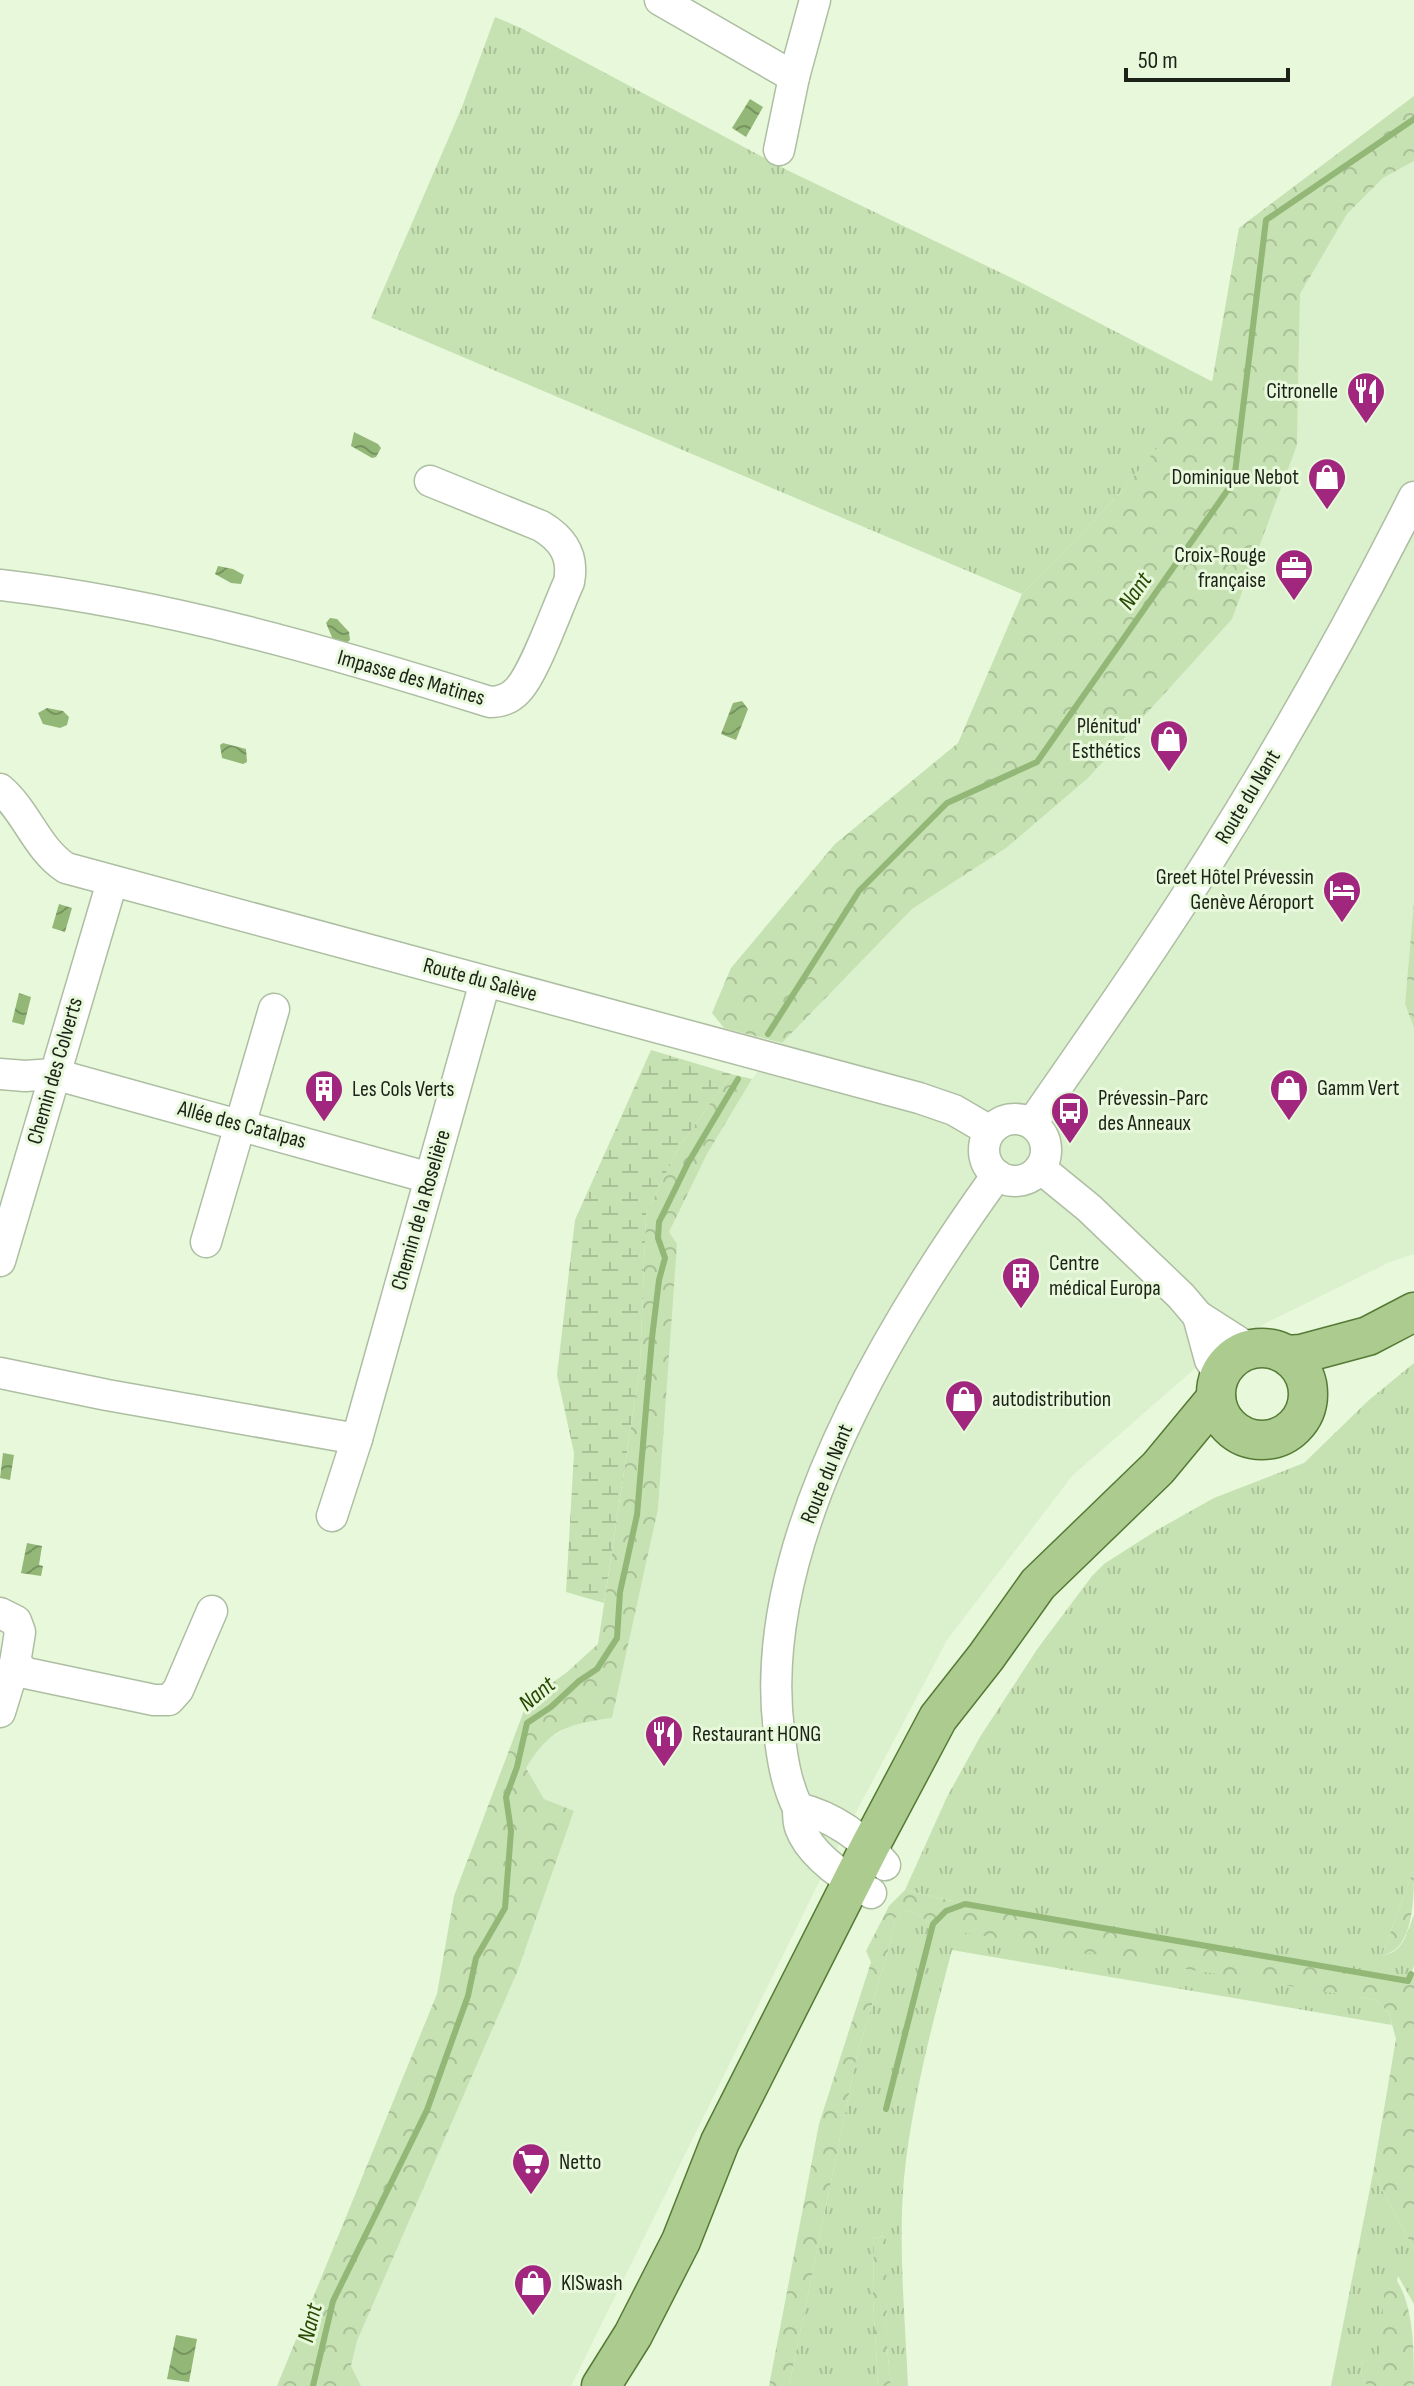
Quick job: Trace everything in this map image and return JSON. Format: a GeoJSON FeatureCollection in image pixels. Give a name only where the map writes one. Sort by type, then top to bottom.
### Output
{"type":"FeatureCollection","features":[{"type":"Feature","properties":{"kind":"main road"},"geometry":{"type":"LineString","coordinates":[[601,2386],[633,2335],[681,2241],[720,2142],[870,1872],[954,1731],[986,1657],[1038,1584],[1158,1468],[1218,1386],[1235,1357],[1269,1352],[1301,1354],[1368,1336],[1414,1312]]}},
{"type":"Feature","properties":{"kind":"main road"},"geometry":{"type":"LineString","coordinates":[[1218,1386],[1224,1420],[1242,1435],[1264,1440],[1286,1433],[1302,1416],[1308,1394],[1329,1370],[1368,1336]]}},
{"type":"Feature","properties":{"kind":"main road"},"geometry":{"type":"LineString","coordinates":[[1269,1352],[1302,1371],[1308,1394]]}},
{"type":"Feature","properties":{"kind":"main road"},"geometry":{"type":"LineString","coordinates":[[1158,1468],[1242,1435]]}},
{"type":"Feature","properties":{"kind":"main road"},"geometry":{"type":"LineString","coordinates":[[617,2386],[633,2335]]}},
{"type":"Feature","properties":{"kind":"street"},"geometry":{"type":"LineString","coordinates":[[660,0],[794,77]]}},
{"type":"Feature","properties":{"kind":"street"},"geometry":{"type":"LineString","coordinates":[[779,150],[794,77],[815,0]]}},
{"type":"Feature","properties":{"kind":"street","name":"Impasse des Matines"},"geometry":{"type":"LineString","coordinates":[[0,585],[103,599],[188,618],[394,672],[490,702],[500,702],[511,697],[527,677],[569,582],[572,567],[557,536],[541,526],[430,481]]}},
{"type":"Feature","properties":{"kind":"street","name":"Route du Nant"},"geometry":{"type":"LineString","coordinates":[[1032,1123],[1169,922],[1253,791],[1347,627],[1414,497]]}},
{"type":"Feature","properties":{"kind":"street","name":"Route du Salève"},"geometry":{"type":"LineString","coordinates":[[0,789],[18,808],[51,858],[66,868],[919,1098],[954,1110],[990,1131]]}},
{"type":"Feature","properties":{"kind":"street","name":"Chemin des Colverts"},"geometry":{"type":"LineString","coordinates":[[0,1261],[112,882]]}},
{"type":"Feature","properties":{"kind":"street","name":"Chemin de la Roselière"},"geometry":{"type":"LineString","coordinates":[[332,1516],[357,1439],[485,982]]}},
{"type":"Feature","properties":{"kind":"street"},"geometry":{"type":"LineString","coordinates":[[206,1242],[274,1009]]}},
{"type":"Feature","properties":{"kind":"street","name":"Allée des Catalpas"},"geometry":{"type":"LineString","coordinates":[[0,1074],[54,1074],[430,1178]]}},
{"type":"Feature","properties":{"kind":"street"},"geometry":{"type":"LineString","coordinates":[[1020,1118],[1032,1123],[1041,1132],[1046,1144],[1046,1157],[1040,1168],[1023,1180],[1009,1180],[997,1175],[985,1158],[984,1144],[990,1131],[1006,1119],[1020,1118]]}},
{"type":"Feature","properties":{"kind":"street"},"geometry":{"type":"LineString","coordinates":[[1040,1168],[1089,1208],[1198,1316],[1269,1352]]}},
{"type":"Feature","properties":{"kind":"street","name":"Route du Nant"},"geometry":{"type":"LineString","coordinates":[[870,1872],[823,1858],[799,1826],[798,1808],[788,1783],[781,1750],[776,1670],[782,1612],[798,1548],[824,1478],[886,1346],[932,1268],[997,1175]]}},
{"type":"Feature","properties":{"kind":"street"},"geometry":{"type":"LineString","coordinates":[[1198,1316],[1218,1386]]}},
{"type":"Feature","properties":{"kind":"street"},"geometry":{"type":"LineString","coordinates":[[0,1373],[357,1439]]}},
{"type":"Feature","properties":{"kind":"street"},"geometry":{"type":"LineString","coordinates":[[15,1663],[26,1673],[154,1700],[169,1700],[178,1690],[212,1611]]}},
{"type":"Feature","properties":{"kind":"street"},"geometry":{"type":"LineString","coordinates":[[0,1613],[16,1621],[20,1632],[15,1663],[0,1712]]}},
{"type":"Feature","properties":{"kind":"street"},"geometry":{"type":"LineString","coordinates":[[798,1808],[828,1819],[870,1872]]}},
{"type":"Feature","properties":{"kind":"shaded area"},"geometry":{"type":"Polygon","coordinates":[[[1414,161],[1414,901],[1405,1004],[1414,1028],[1414,1254],[1392,1261],[1266,1323],[1200,1364],[1072,1476],[947,1640],[817,1886],[571,2386],[361,2386],[351,2366],[357,2341],[518,1970],[574,1812],[544,1799],[526,1768],[540,1745],[574,1723],[612,1718],[658,1509],[676,1244],[668,1233],[707,1154],[752,1079],[782,1043],[912,909],[1006,848],[1297,445],[1300,294],[1347,214],[1383,178],[1414,161]]]}},
{"type":"Feature","properties":{"kind":"green space"},"geometry":{"type":"Polygon","coordinates":[[[495,17],[787,170],[1018,281],[1213,382],[1114,500],[1022,594],[371,318],[462,107],[495,17]]]}},
{"type":"Feature","properties":{"kind":"green space"},"geometry":{"type":"Polygon","coordinates":[[[1414,96],[1414,161],[1383,178],[1347,214],[1300,294],[1297,445],[1232,619],[1088,778],[1006,848],[912,909],[782,1043],[724,1028],[712,1013],[731,968],[835,844],[958,743],[1022,594],[1114,500],[1212,382],[1239,228],[1414,96]]]}},
{"type":"Feature","properties":{"kind":"green space"},"geometry":{"type":"Polygon","coordinates":[[[1414,901],[1414,1028],[1405,1004],[1414,901]]]}},
{"type":"Feature","properties":{"kind":"green space"},"geometry":{"type":"Polygon","coordinates":[[[651,1050],[731,1074],[679,1147],[646,1214],[640,1366],[604,1603],[566,1592],[574,1453],[557,1375],[575,1220],[651,1050]]]}},
{"type":"Feature","properties":{"kind":"green space"},"geometry":{"type":"Polygon","coordinates":[[[731,1074],[752,1079],[707,1154],[669,1232],[677,1244],[658,1509],[612,1718],[562,1730],[543,1744],[526,1768],[544,1799],[574,1811],[518,1970],[357,2341],[351,2366],[361,2386],[277,2386],[437,1994],[454,1896],[528,1700],[566,1673],[598,1644],[640,1366],[646,1214],[679,1147],[731,1074]]]}},
{"type":"Feature","properties":{"kind":"green space"},"geometry":{"type":"Polygon","coordinates":[[[1414,1363],[1414,1869],[1382,1955],[1400,1946],[1414,1915],[1414,1966],[1408,1981],[965,1904],[905,1890],[947,1797],[980,1737],[1038,1648],[1092,1576],[1104,1564],[1157,1530],[1214,1498],[1304,1463],[1369,1400],[1414,1363]]]}},
{"type":"Feature","properties":{"kind":"green space"},"geometry":{"type":"Polygon","coordinates":[[[1414,1869],[1412,1907],[1406,1933],[1393,1951],[1382,1955],[1414,1869]]]}},
{"type":"Feature","properties":{"kind":"green space"},"geometry":{"type":"Polygon","coordinates":[[[905,1890],[965,1904],[1407,1981],[1414,1974],[1414,2249],[1373,2173],[1396,2039],[1389,2013],[1376,2000],[954,1931],[933,1924],[909,1910],[895,1918],[857,2055],[789,2386],[769,2386],[819,2124],[871,1962],[866,1951],[889,1906],[905,1890]]]}},
{"type":"Feature","properties":{"kind":"green space"},"geometry":{"type":"Polygon","coordinates":[[[909,1910],[933,1924],[1376,2000],[1389,2013],[1392,2025],[952,1950],[917,2091],[904,2178],[902,2256],[908,2386],[891,2386],[887,2348],[885,2236],[874,2238],[873,2298],[878,2386],[789,2386],[857,2055],[895,1918],[909,1910]]]}},
{"type":"Feature","properties":{"kind":"green space"},"geometry":{"type":"Polygon","coordinates":[[[1373,2173],[1414,2249],[1414,2304],[1398,2276],[1379,2362],[1363,2360],[1361,2373],[1367,2386],[1331,2386],[1373,2173]]]}},
{"type":"Feature","properties":{"kind":"green space"},"geometry":{"type":"Polygon","coordinates":[[[886,2236],[887,2348],[891,2386],[878,2386],[873,2298],[874,2238],[886,2236]]]}},
{"type":"Feature","properties":{"kind":"green space"},"geometry":{"type":"Polygon","coordinates":[[[1386,2269],[1395,2278],[1407,2305],[1413,2337],[1414,2386],[1367,2386],[1361,2373],[1363,2360],[1379,2361],[1386,2269]]]}},
{"type":"Feature","properties":{"kind":"water"},"geometry":{"type":"Polygon","coordinates":[[[750,99],[763,107],[746,137],[732,128],[750,99]]]}},
{"type":"Feature","properties":{"kind":"water"},"geometry":{"type":"Polygon","coordinates":[[[354,432],[378,444],[381,448],[376,457],[372,458],[351,446],[354,432]]]}},
{"type":"Feature","properties":{"kind":"water"},"geometry":{"type":"Polygon","coordinates":[[[218,566],[244,575],[241,584],[231,583],[215,574],[218,566]]]}},
{"type":"Feature","properties":{"kind":"water"},"geometry":{"type":"Polygon","coordinates":[[[330,618],[337,619],[349,632],[350,640],[344,645],[334,642],[326,623],[330,618]]]}},
{"type":"Feature","properties":{"kind":"water"},"geometry":{"type":"Polygon","coordinates":[[[742,701],[748,709],[736,740],[721,734],[733,703],[742,701]]]}},
{"type":"Feature","properties":{"kind":"water"},"geometry":{"type":"Polygon","coordinates":[[[47,708],[63,711],[69,717],[67,725],[60,728],[43,724],[38,713],[47,708]]]}},
{"type":"Feature","properties":{"kind":"water"},"geometry":{"type":"Polygon","coordinates":[[[223,743],[246,749],[247,762],[243,764],[222,758],[220,745],[223,743]]]}},
{"type":"Feature","properties":{"kind":"water"},"geometry":{"type":"Polygon","coordinates":[[[59,904],[72,908],[65,932],[52,928],[59,904]]]}},
{"type":"Feature","properties":{"kind":"water"},"geometry":{"type":"Polygon","coordinates":[[[19,993],[31,997],[24,1025],[12,1022],[19,993]]]}},
{"type":"Feature","properties":{"kind":"water"},"geometry":{"type":"Polygon","coordinates":[[[3,1453],[14,1455],[10,1480],[0,1478],[3,1453]]]}},
{"type":"Feature","properties":{"kind":"water"},"geometry":{"type":"Polygon","coordinates":[[[27,1543],[42,1546],[41,1576],[21,1573],[27,1543]]]}},
{"type":"Feature","properties":{"kind":"water"},"geometry":{"type":"Polygon","coordinates":[[[176,2335],[197,2339],[189,2382],[167,2379],[176,2335]]]}},
{"type":"Feature","properties":{"kind":"waterway","name":"Nant"},"geometry":{"type":"LineString","coordinates":[[768,1034],[859,891],[947,803],[1037,762],[1234,481],[1266,220],[1414,119]]}},
{"type":"Feature","properties":{"kind":"waterway","name":"Nant"},"geometry":{"type":"LineString","coordinates":[[313,2386],[333,2301],[427,2110],[468,1996],[476,1958],[505,1908],[511,1831],[506,1797],[527,1723],[597,1669],[617,1638],[620,1592],[637,1515],[652,1338],[665,1258],[658,1238],[659,1222],[688,1163],[738,1079]]}},
{"type":"Feature","properties":{"kind":"waterway"},"geometry":{"type":"LineString","coordinates":[[886,2109],[933,1924],[946,1911],[965,1904],[1408,1981],[1411,1974]]}},
{"type":"Feature","properties":{"kind":"place","name":"Citronelle"},"geometry":{"type":"Point","coordinates":[1366,425]}},
{"type":"Feature","properties":{"kind":"place","name":"Dominique Nebot"},"geometry":{"type":"Point","coordinates":[1327,511]}},
{"type":"Feature","properties":{"kind":"place","name":"Croix-Rouge française"},"geometry":{"type":"Point","coordinates":[1294,602]}},
{"type":"Feature","properties":{"kind":"place","name":"Plénitud' Esthétics"},"geometry":{"type":"Point","coordinates":[1169,773]}},
{"type":"Feature","properties":{"kind":"place","name":"Greet Hôtel Prévessin Genève Aéroport"},"geometry":{"type":"Point","coordinates":[1342,924]}},
{"type":"Feature","properties":{"kind":"place","name":"Gamm Vert"},"geometry":{"type":"Point","coordinates":[1289,1122]}},
{"type":"Feature","properties":{"kind":"place","name":"Les Cols Verts"},"geometry":{"type":"Point","coordinates":[324,1123]}},
{"type":"Feature","properties":{"kind":"place","name":"Prévessin-Parc des Anneaux"},"geometry":{"type":"Point","coordinates":[1070,1145]}},
{"type":"Feature","properties":{"kind":"place","name":"Centre médical Europa"},"geometry":{"type":"Point","coordinates":[1021,1310]}},
{"type":"Feature","properties":{"kind":"place","name":"autodistribution"},"geometry":{"type":"Point","coordinates":[964,1433]}},
{"type":"Feature","properties":{"kind":"place","name":"Restaurant HONG"},"geometry":{"type":"Point","coordinates":[664,1768]}},
{"type":"Feature","properties":{"kind":"place","name":"Netto"},"geometry":{"type":"Point","coordinates":[531,2196]}},
{"type":"Feature","properties":{"kind":"place","name":"KISwash"},"geometry":{"type":"Point","coordinates":[533,2317]}}]}
